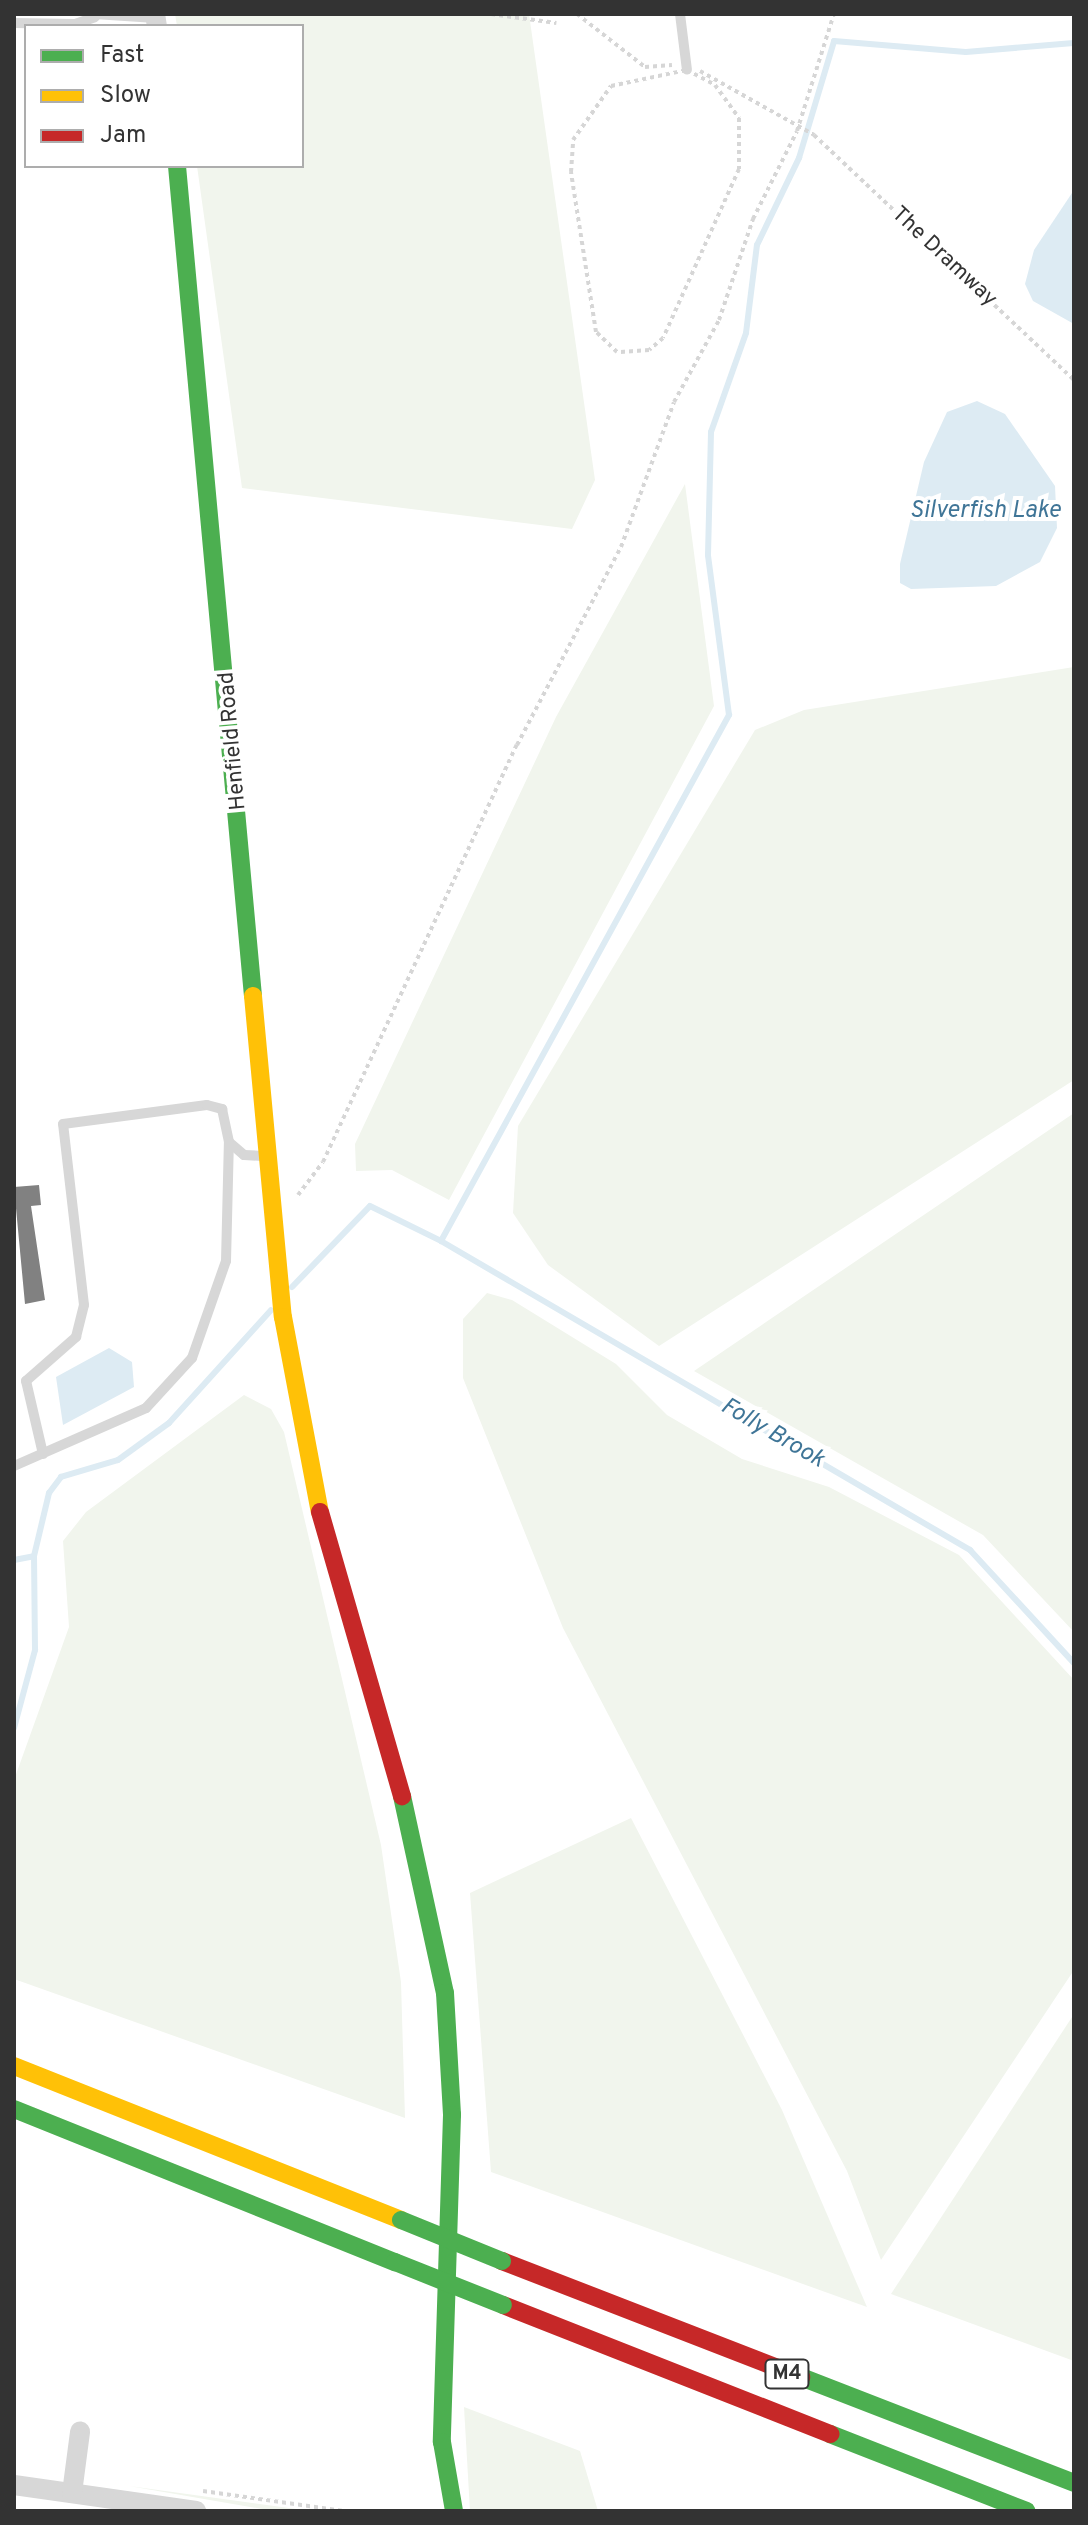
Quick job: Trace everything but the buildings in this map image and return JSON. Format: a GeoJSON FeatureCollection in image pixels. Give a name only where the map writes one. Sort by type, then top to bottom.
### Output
{"type":"FeatureCollection","features":[{"type":"Feature","properties":{"kind":"main road","name":"Henfield Road"},"geometry":{"type":"LineString","coordinates":[[177,168],[283,1317],[317,1501],[417,1847],[445,1993],[452,2115],[442,2442],[454,2511]]}},
{"type":"Feature","properties":{"kind":"main road","name":"M4"},"geometry":{"type":"LineString","coordinates":[[14,2066],[502,2261],[1074,2483]]}},
{"type":"Feature","properties":{"kind":"main road","name":"M4"},"geometry":{"type":"LineString","coordinates":[[14,2109],[1026,2511]]}},
{"type":"Feature","properties":{"kind":"street"},"geometry":{"type":"LineString","coordinates":[[72,2493],[80,2432]]}},
{"type":"Feature","properties":{"kind":"street"},"geometry":{"type":"LineString","coordinates":[[14,2485],[196,2511]]}},
{"type":"Feature","properties":{"kind":"lane"},"geometry":{"type":"LineString","coordinates":[[680,14],[687,70]]}},
{"type":"Feature","properties":{"kind":"lane"},"geometry":{"type":"LineString","coordinates":[[14,23],[75,24],[94,15],[156,19]]}},
{"type":"Feature","properties":{"kind":"lane"},"geometry":{"type":"LineString","coordinates":[[14,1466],[43,1454],[146,1408],[192,1358],[226,1261],[229,1142],[222,1109],[207,1105],[63,1124],[84,1305],[76,1337],[26,1381],[43,1454]]}},
{"type":"Feature","properties":{"kind":"lane"},"geometry":{"type":"LineString","coordinates":[[229,1142],[244,1155],[269,1157]]}},
{"type":"Feature","properties":{"kind":"path"},"geometry":{"type":"LineString","coordinates":[[491,14],[556,23]]}},
{"type":"Feature","properties":{"kind":"path"},"geometry":{"type":"LineString","coordinates":[[273,1203],[295,1199],[323,1162],[517,745],[621,547],[674,402],[719,320],[753,219],[798,132],[834,14]]}},
{"type":"Feature","properties":{"kind":"path"},"geometry":{"type":"LineString","coordinates":[[687,70],[715,85],[739,118],[739,169],[663,338],[649,350],[617,352],[596,332],[571,172],[573,140],[611,86],[687,70]]}},
{"type":"Feature","properties":{"kind":"path","name":"The Dramway"},"geometry":{"type":"LineString","coordinates":[[798,132],[814,135],[1074,380]]}},
{"type":"Feature","properties":{"kind":"shaded area"},"geometry":{"type":"Polygon","coordinates":[[[175,14],[529,14],[595,480],[572,529],[242,488],[197,168],[304,168],[304,24],[177,24],[175,14]]]}},
{"type":"Feature","properties":{"kind":"shaded area"},"geometry":{"type":"Polygon","coordinates":[[[685,484],[714,706],[449,1200],[392,1170],[356,1171],[355,1144],[556,717],[685,484]]]}},
{"type":"Feature","properties":{"kind":"shaded area"},"geometry":{"type":"Polygon","coordinates":[[[1074,667],[1074,1080],[659,1346],[548,1265],[513,1213],[518,1126],[755,730],[804,710],[1074,667]]]}},
{"type":"Feature","properties":{"kind":"shaded area"},"geometry":{"type":"Polygon","coordinates":[[[1074,1113],[1074,1632],[983,1535],[694,1371],[1074,1113]]]}},
{"type":"Feature","properties":{"kind":"shaded area"},"geometry":{"type":"Polygon","coordinates":[[[487,1293],[512,1300],[616,1364],[667,1415],[742,1459],[829,1487],[959,1555],[1074,1680],[1074,1970],[881,2260],[847,2171],[563,1628],[463,1378],[463,1319],[487,1293]]]}},
{"type":"Feature","properties":{"kind":"shaded area"},"geometry":{"type":"Polygon","coordinates":[[[244,1395],[271,1409],[284,1432],[381,1845],[401,1982],[405,2118],[14,1979],[14,1780],[69,1627],[63,1541],[86,1512],[244,1395]]]}},
{"type":"Feature","properties":{"kind":"shaded area"},"geometry":{"type":"Polygon","coordinates":[[[631,1818],[782,2110],[867,2307],[491,2172],[470,1893],[631,1818]]]}},
{"type":"Feature","properties":{"kind":"shaded area"},"geometry":{"type":"Polygon","coordinates":[[[1074,2014],[1074,2361],[891,2294],[1074,2014]]]}},
{"type":"Feature","properties":{"kind":"shaded area"},"geometry":{"type":"Polygon","coordinates":[[[464,2407],[580,2451],[598,2511],[470,2511],[464,2407]]]}},
{"type":"Feature","properties":{"kind":"shaded area"},"geometry":{"type":"Polygon","coordinates":[[[129,2486],[311,2511],[274,2511],[129,2486]]]}},
{"type":"Feature","properties":{"kind":"water"},"geometry":{"type":"Polygon","coordinates":[[[1074,190],[1074,324],[1033,301],[1025,284],[1034,250],[1074,190]]]}},
{"type":"Feature","properties":{"kind":"water","name":"Silverfish Lake"},"geometry":{"type":"Polygon","coordinates":[[[977,401],[1005,414],[1055,486],[1057,528],[1040,562],[996,586],[911,589],[900,583],[900,564],[924,462],[947,412],[977,401]]]}},
{"type":"Feature","properties":{"kind":"water"},"geometry":{"type":"Polygon","coordinates":[[[109,1348],[132,1362],[134,1387],[63,1425],[56,1377],[109,1348]]]}},
{"type":"Feature","properties":{"kind":"waterway"},"geometry":{"type":"LineString","coordinates":[[292,1287],[370,1206],[441,1241],[729,715],[708,555],[711,432],[746,333],[757,245],[799,158],[834,41],[966,52],[1074,43]]}},
{"type":"Feature","properties":{"kind":"waterway","name":"Folly Brook"},"geometry":{"type":"LineString","coordinates":[[441,1241],[970,1550],[1074,1663]]}},
{"type":"Feature","properties":{"kind":"waterway","name":"Folly Brook"},"geometry":{"type":"LineString","coordinates":[[14,1560],[34,1556],[49,1493],[61,1477],[118,1460],[169,1423],[271,1310]]}},
{"type":"Feature","properties":{"kind":"waterway"},"geometry":{"type":"LineString","coordinates":[[14,1728],[35,1650],[34,1556]]}},
{"type":"Feature","properties":{"kind":"traffic: fast"},"geometry":{"type":"LineString","coordinates":[[177,168],[253,996]]}},
{"type":"Feature","properties":{"kind":"traffic: fast"},"geometry":{"type":"LineString","coordinates":[[402,1796],[445,1993],[452,2115],[442,2442],[454,2511]]}},
{"type":"Feature","properties":{"kind":"traffic: fast"},"geometry":{"type":"LineString","coordinates":[[14,2109],[395,2262]]}},
{"type":"Feature","properties":{"kind":"traffic: fast"},"geometry":{"type":"LineString","coordinates":[[401,2220],[502,2261]]}},
{"type":"Feature","properties":{"kind":"traffic: fast"},"geometry":{"type":"LineString","coordinates":[[395,2262],[503,2305]]}},
{"type":"Feature","properties":{"kind":"traffic: fast"},"geometry":{"type":"LineString","coordinates":[[801,2377],[1074,2483]]}},
{"type":"Feature","properties":{"kind":"traffic: fast"},"geometry":{"type":"LineString","coordinates":[[830,2434],[1026,2511]]}},
{"type":"Feature","properties":{"kind":"traffic: slow"},"geometry":{"type":"LineString","coordinates":[[253,996],[283,1317],[320,1512]]}},
{"type":"Feature","properties":{"kind":"traffic: slow"},"geometry":{"type":"LineString","coordinates":[[14,2066],[401,2220]]}},
{"type":"Feature","properties":{"kind":"traffic: jam"},"geometry":{"type":"LineString","coordinates":[[320,1512],[402,1796]]}},
{"type":"Feature","properties":{"kind":"traffic: jam"},"geometry":{"type":"LineString","coordinates":[[502,2261],[801,2377]]}},
{"type":"Feature","properties":{"kind":"traffic: jam"},"geometry":{"type":"LineString","coordinates":[[503,2305],[830,2434]]}}]}
